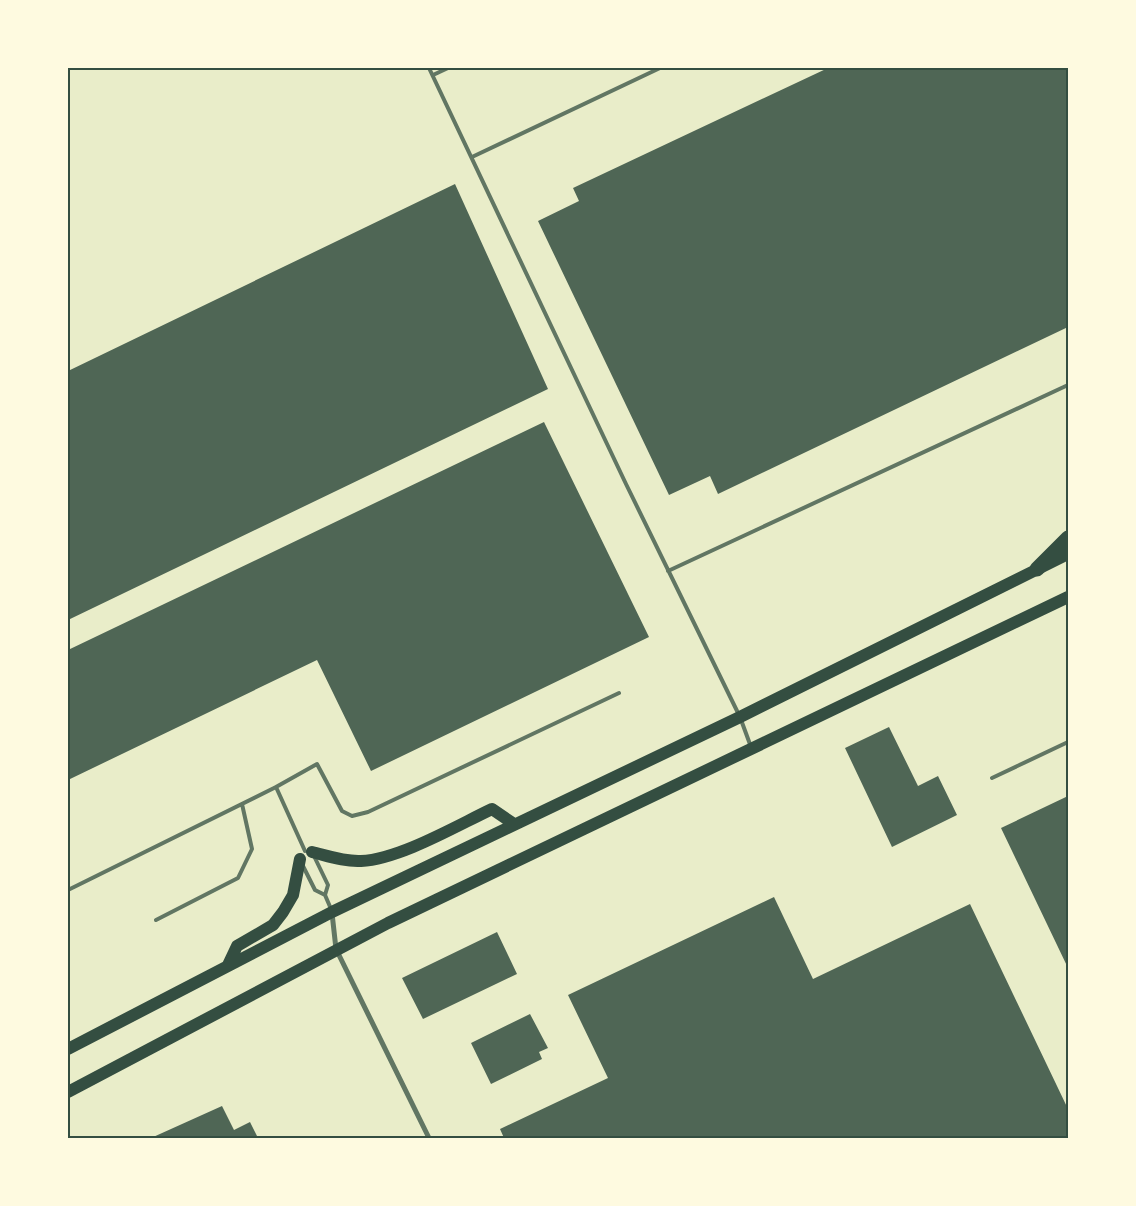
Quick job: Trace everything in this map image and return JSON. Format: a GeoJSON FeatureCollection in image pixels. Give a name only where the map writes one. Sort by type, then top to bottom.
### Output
{"type":"FeatureCollection","features":[{"type":"Feature","properties":{"kind":"highway"},"geometry":{"type":"LineString","coordinates":[[1037,569],[1068,538]]}},
{"type":"Feature","properties":{"kind":"main road"},"geometry":{"type":"LineString","coordinates":[[68,1049],[332,912],[740,717],[1068,554]]}},
{"type":"Feature","properties":{"kind":"main road"},"geometry":{"type":"LineString","coordinates":[[68,1092],[336,949],[1068,598]]}},
{"type":"Feature","properties":{"kind":"main road"},"geometry":{"type":"LineString","coordinates":[[228,965],[237,946],[273,925],[283,912],[292,894],[306,854],[360,862],[384,858],[492,809],[514,824]]}},
{"type":"Feature","properties":{"kind":"street"},"geometry":{"type":"LineString","coordinates":[[332,912],[336,949],[429,1138]]}},
{"type":"Feature","properties":{"kind":"lane"},"geometry":{"type":"LineString","coordinates":[[429,68],[668,571],[740,717],[752,749]]}},
{"type":"Feature","properties":{"kind":"lane"},"geometry":{"type":"LineString","coordinates":[[433,75],[448,68]]}},
{"type":"Feature","properties":{"kind":"lane"},"geometry":{"type":"LineString","coordinates":[[472,157],[660,68]]}},
{"type":"Feature","properties":{"kind":"lane"},"geometry":{"type":"LineString","coordinates":[[668,571],[1068,385]]}},
{"type":"Feature","properties":{"kind":"lane"},"geometry":{"type":"LineString","coordinates":[[68,890],[276,787],[317,764],[342,811],[352,816],[368,812],[619,693]]}},
{"type":"Feature","properties":{"kind":"lane"},"geometry":{"type":"LineString","coordinates":[[992,778],[1068,742]]}},
{"type":"Feature","properties":{"kind":"lane"},"geometry":{"type":"LineString","coordinates":[[276,787],[306,854],[315,890],[325,895]]}},
{"type":"Feature","properties":{"kind":"lane"},"geometry":{"type":"LineString","coordinates":[[156,920],[238,878],[252,849],[242,804]]}},
{"type":"Feature","properties":{"kind":"lane"},"geometry":{"type":"LineString","coordinates":[[306,854],[328,885],[325,895],[332,912]]}},
{"type":"Feature","properties":{"kind":"building"},"geometry":{"type":"Polygon","coordinates":[[[828,68],[1068,68],[1068,327],[718,494],[710,476],[669,495],[538,221],[579,201],[573,188],[828,68]]]}},
{"type":"Feature","properties":{"kind":"building"},"geometry":{"type":"Polygon","coordinates":[[[455,184],[548,389],[68,620],[68,371],[455,184]]]}},
{"type":"Feature","properties":{"kind":"building"},"geometry":{"type":"Polygon","coordinates":[[[544,422],[649,637],[371,771],[317,660],[68,780],[68,650],[544,422]]]}},
{"type":"Feature","properties":{"kind":"building"},"geometry":{"type":"Polygon","coordinates":[[[889,727],[918,786],[938,776],[957,815],[892,847],[845,748],[889,727]]]}},
{"type":"Feature","properties":{"kind":"building"},"geometry":{"type":"Polygon","coordinates":[[[1068,796],[1068,968],[1001,828],[1068,796]]]}},
{"type":"Feature","properties":{"kind":"building"},"geometry":{"type":"Polygon","coordinates":[[[774,897],[813,979],[970,904],[1068,1109],[1068,1138],[504,1138],[500,1129],[608,1078],[568,995],[774,897]]]}},
{"type":"Feature","properties":{"kind":"building"},"geometry":{"type":"Polygon","coordinates":[[[497,932],[517,974],[423,1019],[402,978],[497,932]]]}},
{"type":"Feature","properties":{"kind":"building"},"geometry":{"type":"Polygon","coordinates":[[[530,1014],[548,1048],[539,1052],[542,1059],[491,1084],[471,1043],[530,1014]]]}},
{"type":"Feature","properties":{"kind":"building"},"geometry":{"type":"Polygon","coordinates":[[[222,1106],[234,1130],[250,1122],[258,1138],[151,1138],[222,1106]]]}}]}
